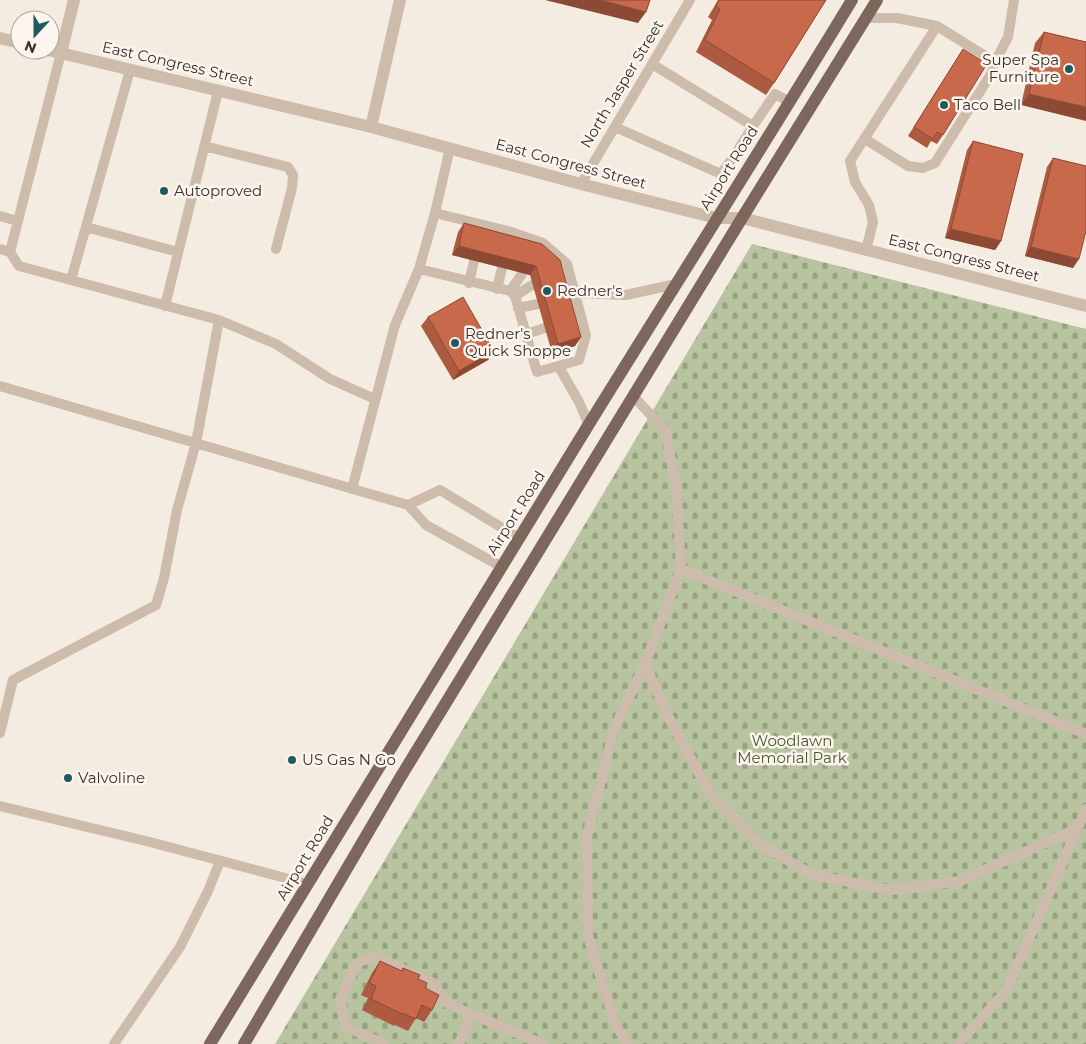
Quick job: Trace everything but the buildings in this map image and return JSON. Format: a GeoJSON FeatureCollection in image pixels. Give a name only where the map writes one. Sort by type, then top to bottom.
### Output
{"type":"FeatureCollection","features":[{"type":"Feature","properties":{"kind":"main road","name":"Airport Road"},"geometry":{"type":"LineString","coordinates":[[210,1044],[716,218],[852,0]]}},
{"type":"Feature","properties":{"kind":"main road"},"geometry":{"type":"LineString","coordinates":[[244,1044],[400,778],[742,218],[878,0]]}},
{"type":"Feature","properties":{"kind":"street"},"geometry":{"type":"LineString","coordinates":[[60,36],[74,0]]}},
{"type":"Feature","properties":{"kind":"street"},"geometry":{"type":"LineString","coordinates":[[370,127],[400,0]]}},
{"type":"Feature","properties":{"kind":"street","name":"East Congress Street"},"geometry":{"type":"LineString","coordinates":[[60,53],[370,127],[580,184],[716,218],[742,218],[1086,306]]}},
{"type":"Feature","properties":{"kind":"lane","name":"North Jasper Street"},"geometry":{"type":"LineString","coordinates":[[580,184],[690,0]]}},
{"type":"Feature","properties":{"kind":"lane"},"geometry":{"type":"LineString","coordinates":[[865,139],[908,166],[923,168],[935,163],[991,74],[1008,37],[1014,0]]}},
{"type":"Feature","properties":{"kind":"lane"},"geometry":{"type":"LineString","coordinates":[[866,18],[897,18],[937,26],[996,62]]}},
{"type":"Feature","properties":{"kind":"lane"},"geometry":{"type":"LineString","coordinates":[[866,250],[873,222],[869,204],[855,182],[850,161],[937,26]]}},
{"type":"Feature","properties":{"kind":"lane"},"geometry":{"type":"LineString","coordinates":[[52,60],[18,221],[5,250],[19,266],[219,320],[276,344],[330,379],[374,399]]}},
{"type":"Feature","properties":{"kind":"lane"},"geometry":{"type":"LineString","coordinates":[[652,64],[753,126]]}},
{"type":"Feature","properties":{"kind":"lane"},"geometry":{"type":"LineString","coordinates":[[71,280],[130,70]]}},
{"type":"Feature","properties":{"kind":"lane"},"geometry":{"type":"LineString","coordinates":[[165,306],[218,90]]}},
{"type":"Feature","properties":{"kind":"lane"},"geometry":{"type":"LineString","coordinates":[[615,127],[721,174],[736,155],[775,94],[790,102]]}},
{"type":"Feature","properties":{"kind":"lane"},"geometry":{"type":"LineString","coordinates":[[204,146],[288,167],[293,175],[292,188],[276,248]]}},
{"type":"Feature","properties":{"kind":"lane"},"geometry":{"type":"LineString","coordinates":[[352,489],[374,399],[395,325],[419,269],[435,213],[450,148]]}},
{"type":"Feature","properties":{"kind":"lane"},"geometry":{"type":"LineString","coordinates":[[736,155],[751,164]]}},
{"type":"Feature","properties":{"kind":"lane"},"geometry":{"type":"LineString","coordinates":[[435,213],[511,232],[543,243],[567,264],[586,335],[579,360],[537,372],[512,294],[522,274]]}},
{"type":"Feature","properties":{"kind":"lane"},"geometry":{"type":"LineString","coordinates":[[0,216],[18,221]]}},
{"type":"Feature","properties":{"kind":"lane"},"geometry":{"type":"LineString","coordinates":[[480,238],[483,225]]}},
{"type":"Feature","properties":{"kind":"lane"},"geometry":{"type":"LineString","coordinates":[[86,227],[178,252]]}},
{"type":"Feature","properties":{"kind":"lane"},"geometry":{"type":"LineString","coordinates":[[508,246],[511,232]]}},
{"type":"Feature","properties":{"kind":"lane"},"geometry":{"type":"LineString","coordinates":[[536,253],[543,243]]}},
{"type":"Feature","properties":{"kind":"lane"},"geometry":{"type":"LineString","coordinates":[[469,282],[474,261]]}},
{"type":"Feature","properties":{"kind":"lane"},"geometry":{"type":"LineString","coordinates":[[554,272],[567,264]]}},
{"type":"Feature","properties":{"kind":"lane"},"geometry":{"type":"LineString","coordinates":[[497,289],[502,268]]}},
{"type":"Feature","properties":{"kind":"lane"},"geometry":{"type":"LineString","coordinates":[[419,269],[512,294],[532,285]]}},
{"type":"Feature","properties":{"kind":"lane"},"geometry":{"type":"LineString","coordinates":[[561,297],[575,293],[626,295],[676,284]]}},
{"type":"Feature","properties":{"kind":"lane"},"geometry":{"type":"LineString","coordinates":[[518,308],[538,304]]}},
{"type":"Feature","properties":{"kind":"lane"},"geometry":{"type":"LineString","coordinates":[[568,321],[581,318]]}},
{"type":"Feature","properties":{"kind":"lane"},"geometry":{"type":"LineString","coordinates":[[0,733],[13,680],[156,605],[164,578],[177,510],[196,443],[219,320]]}},
{"type":"Feature","properties":{"kind":"lane"},"geometry":{"type":"LineString","coordinates":[[526,334],[545,328]]}},
{"type":"Feature","properties":{"kind":"lane"},"geometry":{"type":"LineString","coordinates":[[559,367],[579,402],[589,425]]}},
{"type":"Feature","properties":{"kind":"lane"},"geometry":{"type":"LineString","coordinates":[[0,386],[408,505],[426,525],[502,567]]}},
{"type":"Feature","properties":{"kind":"lane"},"geometry":{"type":"LineString","coordinates":[[628,1044],[615,1024],[588,936],[587,836],[614,729],[645,664],[681,569],[676,483],[665,430],[634,397]]}},
{"type":"Feature","properties":{"kind":"lane"},"geometry":{"type":"LineString","coordinates":[[408,505],[440,490],[520,538]]}},
{"type":"Feature","properties":{"kind":"lane"},"geometry":{"type":"LineString","coordinates":[[681,569],[1086,734]]}},
{"type":"Feature","properties":{"kind":"lane"},"geometry":{"type":"LineString","coordinates":[[645,664],[669,718],[708,792],[760,844],[813,875],[891,890],[960,881],[1076,829]]}},
{"type":"Feature","properties":{"kind":"lane"},"geometry":{"type":"LineString","coordinates":[[0,806],[308,884]]}},
{"type":"Feature","properties":{"kind":"lane"},"geometry":{"type":"LineString","coordinates":[[958,1044],[1006,991],[1086,809]]}},
{"type":"Feature","properties":{"kind":"lane"},"geometry":{"type":"LineString","coordinates":[[114,1044],[180,947],[208,891],[220,861]]}},
{"type":"Feature","properties":{"kind":"lane"},"geometry":{"type":"LineString","coordinates":[[384,1044],[346,1028],[340,999],[357,963],[374,956],[436,984],[442,1001],[543,1044]]}},
{"type":"Feature","properties":{"kind":"lane"},"geometry":{"type":"LineString","coordinates":[[459,1044],[471,1014]]}},
{"type":"Feature","properties":{"kind":"green space","name":"Woodlawn Memorial Park"},"geometry":{"type":"Polygon","coordinates":[[[752,244],[1086,329],[1086,1044],[275,1044],[752,244]]]}},
{"type":"Feature","properties":{"kind":"place","name":"Super Spa Furniture"},"geometry":{"type":"Point","coordinates":[1069,69]}},
{"type":"Feature","properties":{"kind":"place","name":"Taco Bell"},"geometry":{"type":"Point","coordinates":[944,105]}},
{"type":"Feature","properties":{"kind":"place","name":"Autoproved"},"geometry":{"type":"Point","coordinates":[164,191]}},
{"type":"Feature","properties":{"kind":"place","name":"Redner's"},"geometry":{"type":"Point","coordinates":[547,291]}},
{"type":"Feature","properties":{"kind":"place","name":"Redner's Quick Shoppe"},"geometry":{"type":"Point","coordinates":[455,343]}},
{"type":"Feature","properties":{"kind":"place","name":"US Gas N Go"},"geometry":{"type":"Point","coordinates":[292,760]}},
{"type":"Feature","properties":{"kind":"place","name":"Valvoline"},"geometry":{"type":"Point","coordinates":[68,778]}}]}
